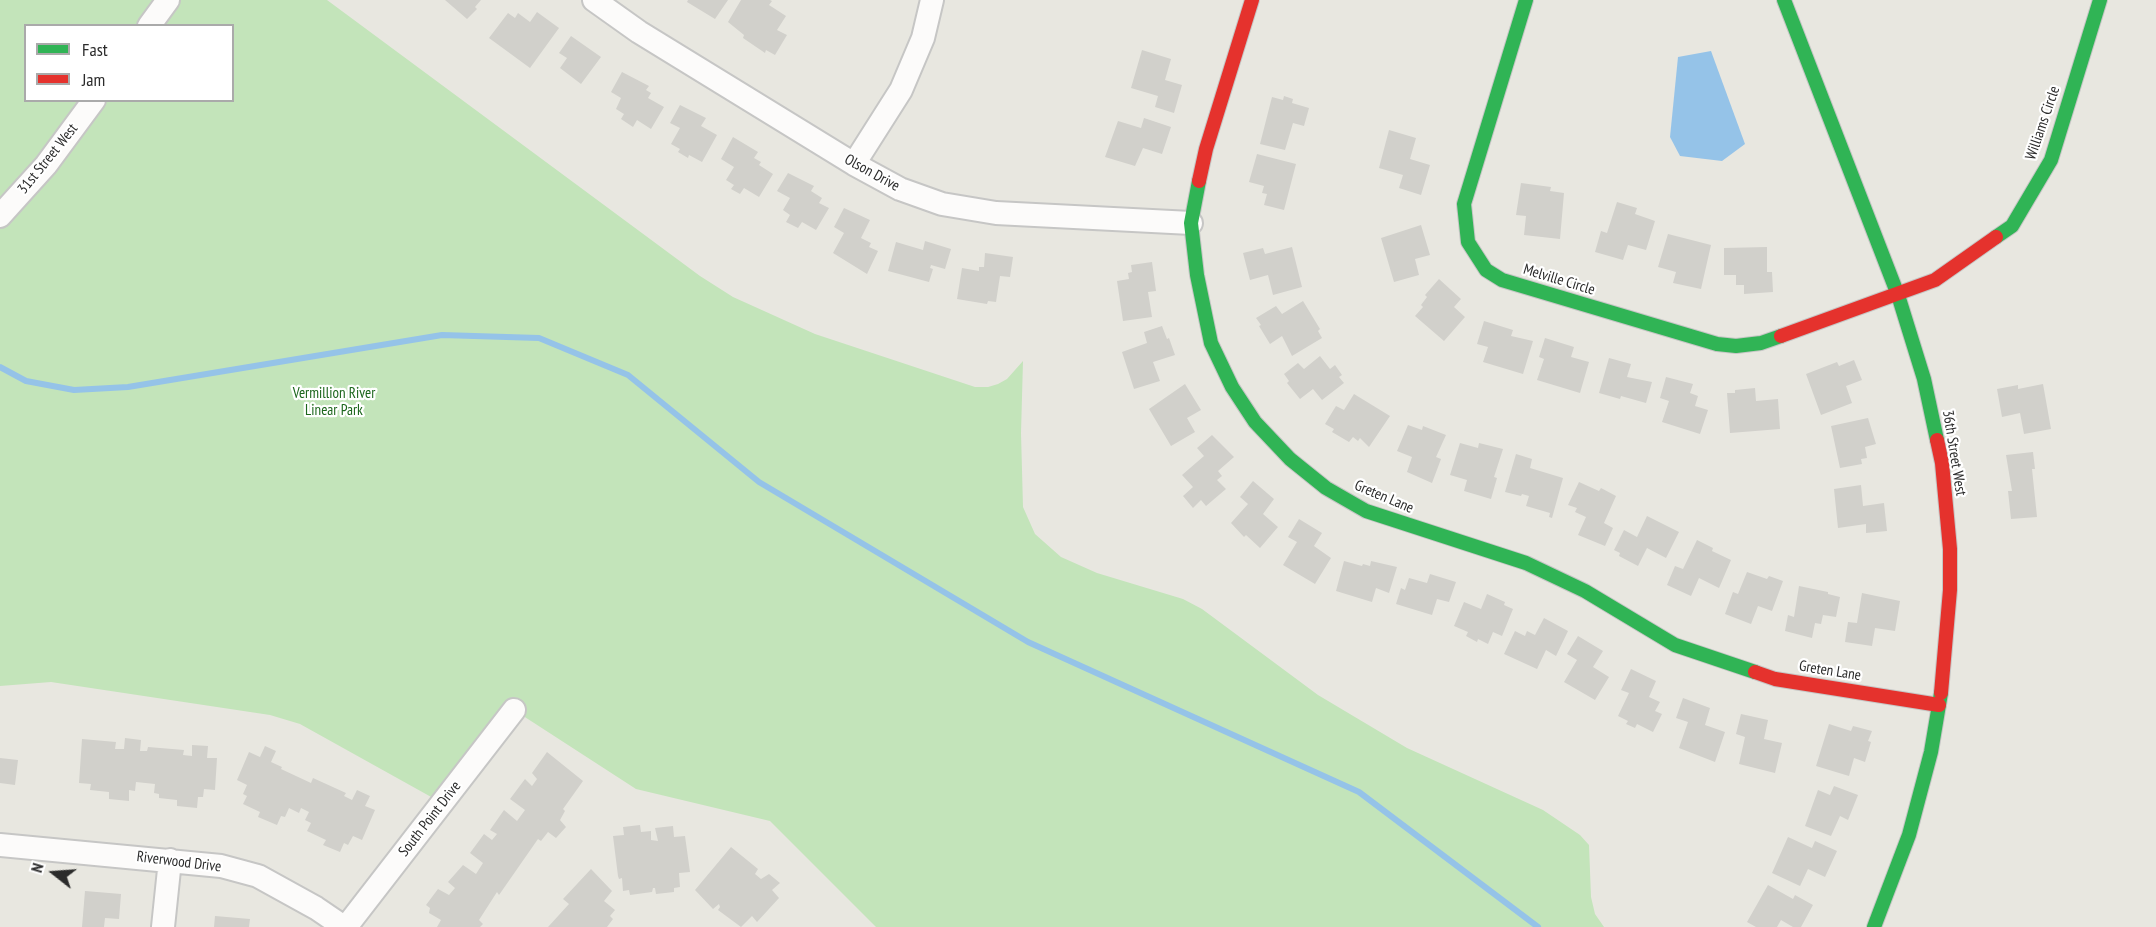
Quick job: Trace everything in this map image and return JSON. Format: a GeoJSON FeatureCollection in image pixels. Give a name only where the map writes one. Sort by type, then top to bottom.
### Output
{"type":"FeatureCollection","features":[{"type":"Feature","properties":{"kind":"street"},"geometry":{"type":"LineString","coordinates":[[150,24],[168,0]]}},
{"type":"Feature","properties":{"kind":"street","name":"Olson Drive"},"geometry":{"type":"LineString","coordinates":[[594,0],[639,32],[854,164],[900,189],[942,204],[996,213],[1191,223]]}},
{"type":"Feature","properties":{"kind":"street"},"geometry":{"type":"LineString","coordinates":[[854,164],[901,90],[923,38],[932,0]]}},
{"type":"Feature","properties":{"kind":"street","name":"Greten Lane"},"geometry":{"type":"LineString","coordinates":[[1252,0],[1206,148],[1191,223],[1197,275],[1211,343],[1232,387],[1255,422],[1290,459],[1326,488],[1366,511],[1526,563],[1585,591],[1658,635],[1686,649],[1775,679],[1939,705]]}},
{"type":"Feature","properties":{"kind":"street","name":"Melville Circle"},"geometry":{"type":"LineString","coordinates":[[1526,0],[1464,204],[1468,242],[1486,270],[1502,280],[1717,344],[1736,346],[1761,343],[1899,295]]}},
{"type":"Feature","properties":{"kind":"street","name":"36th Street West"},"geometry":{"type":"LineString","coordinates":[[1784,0],[1899,295],[1924,379],[1946,505],[1950,549],[1950,590],[1944,676],[1931,752],[1909,835],[1874,927]]}},
{"type":"Feature","properties":{"kind":"street","name":"Williams Circle"},"geometry":{"type":"LineString","coordinates":[[1899,295],[1935,280],[2012,226],[2051,160],[2100,0]]}},
{"type":"Feature","properties":{"kind":"street","name":"31st Street West"},"geometry":{"type":"LineString","coordinates":[[0,216],[46,165],[93,102]]}},
{"type":"Feature","properties":{"kind":"street","name":"South Point Drive"},"geometry":{"type":"LineString","coordinates":[[345,927],[514,710]]}},
{"type":"Feature","properties":{"kind":"street","name":"Riverwood Drive"},"geometry":{"type":"LineString","coordinates":[[0,845],[221,866],[258,876],[345,927]]}},
{"type":"Feature","properties":{"kind":"street"},"geometry":{"type":"LineString","coordinates":[[163,927],[170,860]]}},
{"type":"Feature","properties":{"kind":"green space","name":"Vermillion River Linear Park"},"geometry":{"type":"Polygon","coordinates":[[[0,0],[327,0],[700,276],[733,297],[815,334],[975,387],[998,384],[1007,379],[1023,361],[1021,433],[1023,507],[1035,534],[1061,557],[1097,573],[1183,599],[1202,609],[1318,695],[1407,748],[1543,810],[1580,835],[1589,845],[1591,897],[1595,914],[1604,927],[876,927],[770,821],[636,789],[514,710],[442,803],[300,724],[270,715],[51,682],[0,686],[0,0]]]}},
{"type":"Feature","properties":{"kind":"water"},"geometry":{"type":"Polygon","coordinates":[[[1711,51],[1745,144],[1722,161],[1680,156],[1670,137],[1678,57],[1711,51]]]}},
{"type":"Feature","properties":{"kind":"building"},"geometry":{"type":"Polygon","coordinates":[[[445,0],[481,0],[475,7],[477,9],[467,19],[445,0]]]}},
{"type":"Feature","properties":{"kind":"building"},"geometry":{"type":"Polygon","coordinates":[[[688,0],[728,0],[715,19],[687,2],[688,0]]]}},
{"type":"Feature","properties":{"kind":"building"},"geometry":{"type":"Polygon","coordinates":[[[741,0],[770,0],[772,1],[769,5],[786,16],[777,30],[787,35],[775,55],[766,50],[765,53],[743,38],[744,35],[728,22],[741,0]]]}},
{"type":"Feature","properties":{"kind":"building"},"geometry":{"type":"Polygon","coordinates":[[[537,12],[559,28],[530,68],[489,38],[508,13],[515,18],[518,13],[530,22],[537,12]]]}},
{"type":"Feature","properties":{"kind":"building"},"geometry":{"type":"Polygon","coordinates":[[[571,36],[601,57],[581,84],[560,68],[567,58],[559,53],[571,36]]]}},
{"type":"Feature","properties":{"kind":"building"},"geometry":{"type":"Polygon","coordinates":[[[1142,50],[1171,59],[1165,80],[1182,85],[1174,113],[1155,107],[1158,96],[1131,88],[1142,50]]]}},
{"type":"Feature","properties":{"kind":"building"},"geometry":{"type":"Polygon","coordinates":[[[622,72],[649,86],[646,90],[651,93],[648,98],[664,107],[651,129],[637,120],[633,127],[621,119],[624,114],[616,109],[621,98],[611,92],[622,72]]]}},
{"type":"Feature","properties":{"kind":"building"},"geometry":{"type":"Polygon","coordinates":[[[1284,96],[1293,99],[1292,103],[1309,108],[1304,126],[1293,123],[1285,150],[1260,144],[1272,97],[1283,100],[1284,96]]]}},
{"type":"Feature","properties":{"kind":"building"},"geometry":{"type":"Polygon","coordinates":[[[680,105],[706,118],[701,126],[717,135],[702,162],[689,155],[688,158],[678,152],[680,149],[671,144],[680,128],[670,123],[680,105]]]}},
{"type":"Feature","properties":{"kind":"building"},"geometry":{"type":"Polygon","coordinates":[[[1144,118],[1171,127],[1162,154],[1143,148],[1135,166],[1105,157],[1118,121],[1141,128],[1144,118]]]}},
{"type":"Feature","properties":{"kind":"building"},"geometry":{"type":"Polygon","coordinates":[[[1389,130],[1416,138],[1410,159],[1430,165],[1421,195],[1399,188],[1403,175],[1379,168],[1389,130]]]}},
{"type":"Feature","properties":{"kind":"building"},"geometry":{"type":"Polygon","coordinates":[[[733,137],[758,152],[754,158],[761,162],[759,165],[773,174],[759,197],[744,188],[740,194],[731,189],[734,185],[726,180],[734,167],[721,159],[733,137]]]}},
{"type":"Feature","properties":{"kind":"building"},"geometry":{"type":"Polygon","coordinates":[[[1257,154],[1296,164],[1284,210],[1264,205],[1267,194],[1262,193],[1264,186],[1249,182],[1257,154]]]}},
{"type":"Feature","properties":{"kind":"building"},"geometry":{"type":"Polygon","coordinates":[[[788,173],[814,186],[811,191],[822,198],[819,203],[829,208],[816,230],[802,222],[798,228],[786,222],[790,215],[783,210],[790,198],[777,191],[788,173]]]}},
{"type":"Feature","properties":{"kind":"building"},"geometry":{"type":"Polygon","coordinates":[[[1521,183],[1551,187],[1550,191],[1564,193],[1560,239],[1524,235],[1526,216],[1516,215],[1521,183]]]}},
{"type":"Feature","properties":{"kind":"building"},"geometry":{"type":"Polygon","coordinates":[[[1617,202],[1637,208],[1635,214],[1655,221],[1646,250],[1628,245],[1623,260],[1595,252],[1601,231],[1607,233],[1617,202]]]}},
{"type":"Feature","properties":{"kind":"building"},"geometry":{"type":"Polygon","coordinates":[[[844,208],[870,220],[861,238],[871,243],[869,247],[878,251],[867,274],[833,253],[844,233],[834,227],[844,208]]]}},
{"type":"Feature","properties":{"kind":"building"},"geometry":{"type":"Polygon","coordinates":[[[1421,225],[1430,255],[1415,259],[1419,275],[1394,282],[1381,238],[1421,225]]]}},
{"type":"Feature","properties":{"kind":"building"},"geometry":{"type":"Polygon","coordinates":[[[1668,234],[1711,245],[1701,289],[1673,283],[1676,272],[1658,267],[1668,234]]]}},
{"type":"Feature","properties":{"kind":"building"},"geometry":{"type":"Polygon","coordinates":[[[925,241],[951,249],[945,269],[931,265],[930,268],[933,269],[929,282],[888,271],[896,242],[923,250],[925,241]]]}},
{"type":"Feature","properties":{"kind":"building"},"geometry":{"type":"Polygon","coordinates":[[[1292,247],[1302,287],[1273,295],[1268,275],[1250,280],[1243,253],[1263,248],[1265,254],[1292,247]]]}},
{"type":"Feature","properties":{"kind":"building"},"geometry":{"type":"Polygon","coordinates":[[[1767,247],[1767,272],[1772,272],[1773,292],[1744,294],[1744,285],[1736,285],[1736,275],[1724,275],[1724,248],[1767,247]]]}},
{"type":"Feature","properties":{"kind":"building"},"geometry":{"type":"Polygon","coordinates":[[[985,253],[1013,257],[1010,277],[1000,276],[996,302],[988,301],[987,304],[957,299],[962,268],[979,271],[979,267],[984,267],[985,253]]]}},
{"type":"Feature","properties":{"kind":"building"},"geometry":{"type":"Polygon","coordinates":[[[1152,262],[1156,291],[1148,292],[1152,317],[1123,321],[1117,281],[1129,279],[1128,273],[1132,272],[1131,265],[1152,262]]]}},
{"type":"Feature","properties":{"kind":"building"},"geometry":{"type":"Polygon","coordinates":[[[1439,279],[1461,299],[1454,307],[1465,317],[1444,341],[1415,316],[1423,307],[1421,305],[1427,297],[1425,295],[1439,279]]]}},
{"type":"Feature","properties":{"kind":"building"},"geometry":{"type":"Polygon","coordinates":[[[1303,301],[1320,329],[1318,331],[1322,338],[1292,356],[1282,336],[1270,344],[1256,318],[1276,306],[1282,314],[1303,301]]]}},
{"type":"Feature","properties":{"kind":"building"},"geometry":{"type":"Polygon","coordinates":[[[1484,321],[1513,330],[1511,336],[1533,341],[1523,374],[1483,362],[1488,347],[1477,344],[1484,321]]]}},
{"type":"Feature","properties":{"kind":"building"},"geometry":{"type":"Polygon","coordinates":[[[1162,326],[1175,355],[1153,362],[1160,381],[1134,389],[1122,352],[1147,343],[1144,332],[1162,326]]]}},
{"type":"Feature","properties":{"kind":"building"},"geometry":{"type":"Polygon","coordinates":[[[1545,338],[1574,347],[1571,357],[1589,362],[1580,393],[1537,380],[1544,359],[1539,357],[1545,338]]]}},
{"type":"Feature","properties":{"kind":"building"},"geometry":{"type":"Polygon","coordinates":[[[1320,356],[1330,369],[1335,365],[1344,383],[1322,400],[1313,389],[1300,399],[1287,383],[1289,381],[1284,374],[1298,363],[1304,369],[1320,356]]]}},
{"type":"Feature","properties":{"kind":"building"},"geometry":{"type":"Polygon","coordinates":[[[1609,358],[1631,364],[1627,377],[1652,382],[1646,403],[1599,393],[1609,358]]]}},
{"type":"Feature","properties":{"kind":"building"},"geometry":{"type":"Polygon","coordinates":[[[1854,360],[1862,380],[1846,386],[1852,403],[1821,415],[1806,374],[1837,362],[1839,366],[1854,360]]]}},
{"type":"Feature","properties":{"kind":"building"},"geometry":{"type":"Polygon","coordinates":[[[1666,377],[1693,384],[1690,393],[1698,396],[1695,406],[1708,410],[1700,434],[1662,422],[1669,401],[1660,398],[1666,377]]]}},
{"type":"Feature","properties":{"kind":"building"},"geometry":{"type":"Polygon","coordinates":[[[1185,384],[1201,410],[1187,418],[1195,432],[1171,446],[1149,409],[1185,384]]]}},
{"type":"Feature","properties":{"kind":"building"},"geometry":{"type":"Polygon","coordinates":[[[2043,384],[2051,429],[2024,434],[2020,413],[2002,417],[1997,389],[2018,385],[2018,389],[2043,384]]]}},
{"type":"Feature","properties":{"kind":"building"},"geometry":{"type":"Polygon","coordinates":[[[1755,388],[1756,401],[1778,399],[1780,429],[1730,433],[1727,393],[1755,388]]]}},
{"type":"Feature","properties":{"kind":"building"},"geometry":{"type":"Polygon","coordinates":[[[1354,394],[1390,416],[1369,447],[1360,438],[1358,441],[1353,437],[1349,442],[1332,432],[1334,429],[1325,424],[1336,406],[1344,410],[1354,394]]]}},
{"type":"Feature","properties":{"kind":"building"},"geometry":{"type":"Polygon","coordinates":[[[1868,418],[1876,444],[1865,447],[1867,458],[1861,459],[1862,464],[1840,468],[1831,426],[1868,418]]]}},
{"type":"Feature","properties":{"kind":"building"},"geometry":{"type":"Polygon","coordinates":[[[1408,425],[1422,430],[1423,426],[1446,435],[1436,457],[1441,459],[1432,483],[1407,472],[1412,457],[1397,451],[1408,425]]]}},
{"type":"Feature","properties":{"kind":"building"},"geometry":{"type":"Polygon","coordinates":[[[1212,435],[1234,457],[1218,471],[1222,476],[1217,480],[1226,489],[1206,506],[1201,500],[1193,508],[1183,496],[1193,487],[1182,475],[1204,456],[1197,448],[1212,435]]]}},
{"type":"Feature","properties":{"kind":"building"},"geometry":{"type":"Polygon","coordinates":[[[1460,443],[1478,448],[1479,443],[1503,449],[1494,477],[1497,478],[1491,499],[1464,491],[1467,480],[1450,475],[1460,443]]]}},
{"type":"Feature","properties":{"kind":"building"},"geometry":{"type":"Polygon","coordinates":[[[2033,452],[2035,469],[2032,469],[2037,517],[2011,519],[2008,491],[2012,491],[2006,455],[2033,452]]]}},
{"type":"Feature","properties":{"kind":"building"},"geometry":{"type":"Polygon","coordinates":[[[1516,454],[1532,459],[1530,468],[1563,478],[1552,518],[1549,517],[1550,513],[1526,506],[1529,496],[1505,492],[1516,454]]]}},
{"type":"Feature","properties":{"kind":"building"},"geometry":{"type":"Polygon","coordinates":[[[1253,481],[1274,499],[1263,514],[1278,527],[1260,548],[1246,535],[1244,537],[1231,523],[1248,504],[1240,497],[1253,481]]]}},
{"type":"Feature","properties":{"kind":"building"},"geometry":{"type":"Polygon","coordinates":[[[1579,482],[1599,491],[1601,488],[1616,496],[1604,523],[1613,528],[1605,546],[1578,535],[1586,517],[1575,512],[1577,508],[1568,505],[1579,482]]]}},
{"type":"Feature","properties":{"kind":"building"},"geometry":{"type":"Polygon","coordinates":[[[1861,485],[1863,506],[1884,503],[1887,531],[1866,533],[1866,524],[1838,528],[1834,489],[1861,485]]]}},
{"type":"Feature","properties":{"kind":"building"},"geometry":{"type":"Polygon","coordinates":[[[1647,516],[1679,532],[1666,558],[1647,548],[1638,566],[1619,556],[1620,553],[1614,550],[1624,530],[1637,537],[1647,516]]]}},
{"type":"Feature","properties":{"kind":"building"},"geometry":{"type":"Polygon","coordinates":[[[1299,519],[1322,533],[1314,546],[1331,558],[1315,584],[1283,565],[1297,542],[1288,537],[1299,519]]]}},
{"type":"Feature","properties":{"kind":"building"},"geometry":{"type":"Polygon","coordinates":[[[1697,540],[1713,548],[1712,551],[1731,560],[1719,588],[1699,578],[1691,596],[1667,585],[1675,566],[1683,569],[1697,540]]]}},
{"type":"Feature","properties":{"kind":"building"},"geometry":{"type":"Polygon","coordinates":[[[1344,561],[1370,566],[1371,561],[1397,567],[1389,593],[1376,588],[1372,602],[1336,591],[1344,561]]]}},
{"type":"Feature","properties":{"kind":"building"},"geometry":{"type":"Polygon","coordinates":[[[1747,572],[1767,579],[1769,576],[1783,581],[1772,611],[1758,606],[1751,624],[1725,614],[1733,592],[1738,594],[1747,572]]]}},
{"type":"Feature","properties":{"kind":"building"},"geometry":{"type":"Polygon","coordinates":[[[1430,574],[1456,582],[1449,602],[1437,599],[1432,615],[1396,604],[1401,588],[1405,590],[1409,578],[1427,583],[1430,574]]]}},
{"type":"Feature","properties":{"kind":"building"},"geometry":{"type":"Polygon","coordinates":[[[1799,586],[1840,597],[1836,617],[1823,615],[1821,624],[1815,623],[1812,638],[1785,631],[1788,615],[1794,617],[1799,586]]]}},
{"type":"Feature","properties":{"kind":"building"},"geometry":{"type":"Polygon","coordinates":[[[1862,593],[1900,601],[1895,631],[1875,628],[1872,646],[1845,642],[1848,622],[1857,623],[1862,593]]]}},
{"type":"Feature","properties":{"kind":"building"},"geometry":{"type":"Polygon","coordinates":[[[1487,594],[1505,602],[1504,605],[1513,609],[1502,636],[1493,632],[1488,644],[1478,639],[1477,642],[1466,636],[1468,632],[1454,626],[1464,602],[1481,609],[1487,594]]]}},
{"type":"Feature","properties":{"kind":"building"},"geometry":{"type":"Polygon","coordinates":[[[1544,618],[1568,631],[1556,656],[1546,650],[1537,669],[1504,654],[1515,631],[1525,636],[1527,631],[1535,635],[1544,618]]]}},
{"type":"Feature","properties":{"kind":"building"},"geometry":{"type":"Polygon","coordinates":[[[1578,636],[1603,651],[1593,667],[1609,677],[1595,700],[1564,682],[1577,660],[1567,654],[1578,636]]]}},
{"type":"Feature","properties":{"kind":"building"},"geometry":{"type":"Polygon","coordinates":[[[1631,669],[1656,681],[1649,697],[1660,702],[1655,711],[1662,714],[1653,732],[1637,724],[1635,728],[1626,724],[1628,721],[1618,716],[1629,693],[1621,690],[1631,669]]]}},
{"type":"Feature","properties":{"kind":"building"},"geometry":{"type":"Polygon","coordinates":[[[1683,698],[1710,708],[1705,725],[1725,732],[1715,762],[1679,748],[1688,722],[1676,718],[1683,698]]]}},
{"type":"Feature","properties":{"kind":"building"},"geometry":{"type":"Polygon","coordinates":[[[1741,714],[1768,720],[1764,739],[1782,743],[1775,773],[1739,764],[1745,737],[1736,734],[1741,714]]]}},
{"type":"Feature","properties":{"kind":"building"},"geometry":{"type":"Polygon","coordinates":[[[1829,724],[1851,731],[1853,726],[1872,731],[1865,762],[1854,758],[1849,776],[1816,766],[1829,724]]]}},
{"type":"Feature","properties":{"kind":"building"},"geometry":{"type":"Polygon","coordinates":[[[125,738],[141,740],[140,751],[147,751],[148,747],[184,750],[183,755],[192,756],[192,745],[208,746],[207,758],[217,758],[215,790],[204,789],[203,797],[198,797],[197,808],[177,806],[177,800],[159,798],[159,794],[154,793],[155,784],[136,782],[135,791],[129,790],[129,801],[109,799],[109,792],[90,790],[91,784],[79,783],[82,739],[116,742],[115,749],[124,749],[125,738]]]}},
{"type":"Feature","properties":{"kind":"building"},"geometry":{"type":"Polygon","coordinates":[[[265,746],[276,751],[271,762],[282,767],[281,769],[311,783],[313,778],[346,793],[344,796],[352,800],[357,790],[370,796],[365,806],[375,810],[362,840],[353,836],[348,845],[344,843],[340,852],[323,845],[326,840],[307,831],[311,823],[305,820],[309,812],[301,808],[299,813],[289,808],[285,817],[281,816],[277,825],[258,817],[260,812],[243,804],[247,796],[243,794],[247,785],[237,780],[249,752],[260,757],[265,746]]]}},
{"type":"Feature","properties":{"kind":"building"},"geometry":{"type":"Polygon","coordinates":[[[547,752],[583,781],[563,809],[565,811],[560,820],[566,827],[556,838],[548,832],[541,841],[538,839],[499,895],[497,892],[479,920],[483,924],[480,927],[437,927],[441,920],[429,913],[430,908],[426,905],[438,889],[449,895],[455,888],[448,882],[463,865],[476,874],[483,863],[470,853],[484,834],[492,840],[497,834],[490,830],[504,810],[517,821],[525,810],[510,799],[525,779],[532,786],[537,779],[532,773],[547,752]]]}},
{"type":"Feature","properties":{"kind":"building"},"geometry":{"type":"Polygon","coordinates":[[[0,758],[18,760],[15,785],[0,783],[0,758]]]}},
{"type":"Feature","properties":{"kind":"building"},"geometry":{"type":"Polygon","coordinates":[[[1834,786],[1858,795],[1848,820],[1840,816],[1831,836],[1805,826],[1818,790],[1830,795],[1834,786]]]}},
{"type":"Feature","properties":{"kind":"building"},"geometry":{"type":"Polygon","coordinates":[[[640,825],[641,832],[651,831],[651,840],[658,841],[655,828],[673,826],[674,837],[685,836],[690,872],[679,873],[680,887],[674,888],[674,892],[656,894],[653,888],[652,892],[630,895],[629,890],[623,891],[622,878],[619,879],[618,876],[613,836],[624,835],[623,827],[640,825]]]}},
{"type":"Feature","properties":{"kind":"building"},"geometry":{"type":"Polygon","coordinates":[[[1788,837],[1812,848],[1815,841],[1837,851],[1825,877],[1808,869],[1800,886],[1772,873],[1788,837]]]}},
{"type":"Feature","properties":{"kind":"building"},"geometry":{"type":"Polygon","coordinates":[[[731,847],[758,869],[755,874],[761,879],[769,874],[780,883],[772,890],[779,898],[757,922],[752,916],[741,927],[718,910],[719,904],[713,909],[695,890],[731,847]]]}},
{"type":"Feature","properties":{"kind":"building"},"geometry":{"type":"Polygon","coordinates":[[[591,869],[612,891],[604,901],[615,910],[610,916],[613,919],[607,927],[548,927],[569,904],[563,899],[591,869]]]}},
{"type":"Feature","properties":{"kind":"building"},"geometry":{"type":"Polygon","coordinates":[[[1768,885],[1793,899],[1795,895],[1813,905],[1801,927],[1793,927],[1781,920],[1777,927],[1756,927],[1747,922],[1768,885]]]}},
{"type":"Feature","properties":{"kind":"building"},"geometry":{"type":"Polygon","coordinates":[[[85,891],[121,894],[119,919],[105,918],[104,927],[82,927],[85,891]]]}},
{"type":"Feature","properties":{"kind":"building"},"geometry":{"type":"Polygon","coordinates":[[[215,916],[250,919],[249,927],[214,927],[215,916]]]}},
{"type":"Feature","properties":{"kind":"waterway"},"geometry":{"type":"LineString","coordinates":[[0,367],[26,381],[74,390],[128,387],[442,335],[539,338],[628,375],[759,482],[1028,642],[1359,792],[1538,927]]}},
{"type":"Feature","properties":{"kind":"traffic: fast"},"geometry":{"type":"LineString","coordinates":[[1526,0],[1464,204],[1468,242],[1486,270],[1502,280],[1717,344],[1736,346],[1761,343],[1781,336]]}},
{"type":"Feature","properties":{"kind":"traffic: fast"},"geometry":{"type":"LineString","coordinates":[[1784,0],[1898,295],[1924,379],[1937,440]]}},
{"type":"Feature","properties":{"kind":"traffic: fast"},"geometry":{"type":"LineString","coordinates":[[1996,237],[2012,226],[2051,160],[2100,0]]}},
{"type":"Feature","properties":{"kind":"traffic: fast"},"geometry":{"type":"LineString","coordinates":[[1199,181],[1191,223],[1197,275],[1211,343],[1232,387],[1255,422],[1290,459],[1326,488],[1366,511],[1526,563],[1585,591],[1675,645],[1755,672]]}},
{"type":"Feature","properties":{"kind":"traffic: fast"},"geometry":{"type":"LineString","coordinates":[[1874,927],[1909,835],[1931,752],[1941,693]]}},
{"type":"Feature","properties":{"kind":"traffic: jam"},"geometry":{"type":"LineString","coordinates":[[1199,181],[1206,149],[1252,0]]}},
{"type":"Feature","properties":{"kind":"traffic: jam"},"geometry":{"type":"LineString","coordinates":[[1781,336],[1935,280],[1996,237]]}},
{"type":"Feature","properties":{"kind":"traffic: jam"},"geometry":{"type":"LineString","coordinates":[[1937,440],[1942,463],[1950,549],[1950,590],[1941,693]]}},
{"type":"Feature","properties":{"kind":"traffic: jam"},"geometry":{"type":"LineString","coordinates":[[1755,672],[1775,679],[1939,705]]}}]}
